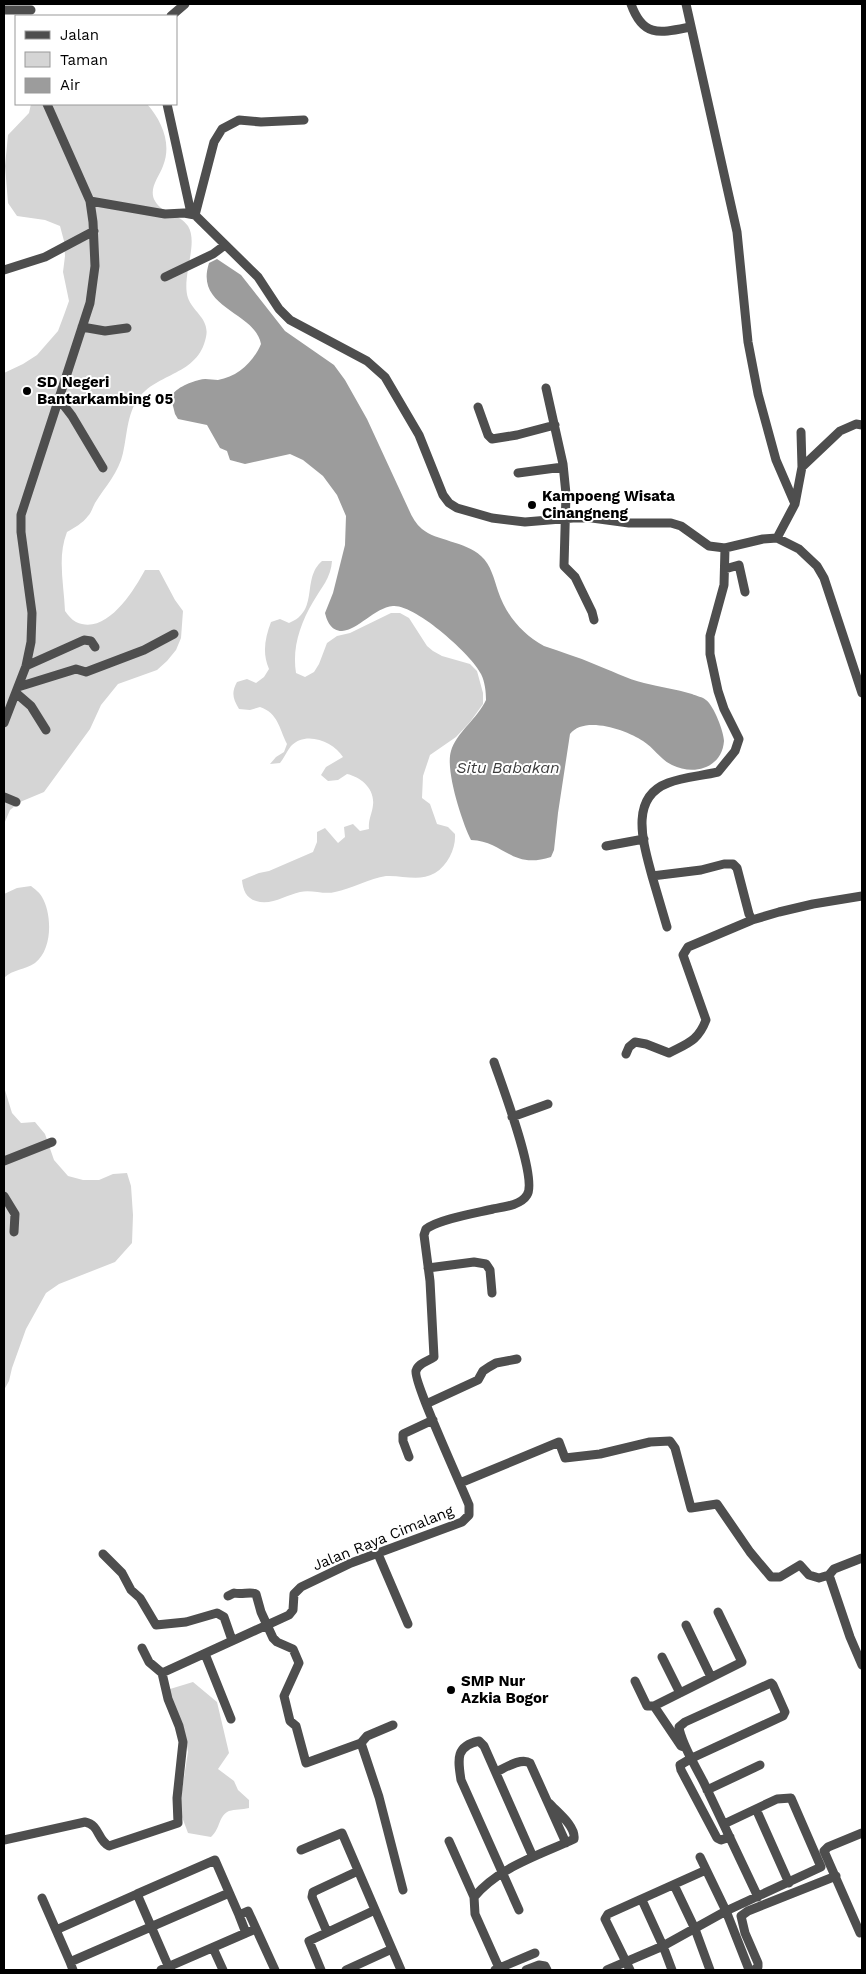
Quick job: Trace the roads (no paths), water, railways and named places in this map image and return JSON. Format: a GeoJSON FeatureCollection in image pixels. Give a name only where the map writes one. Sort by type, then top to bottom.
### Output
{"type":"FeatureCollection","features":[{"type":"Feature","properties":{"kind":"street"},"geometry":{"type":"LineString","coordinates":[[172,15],[185,4]]}},
{"type":"Feature","properties":{"kind":"street"},"geometry":{"type":"LineString","coordinates":[[631,4],[640,23],[653,30],[667,32],[690,27]]}},
{"type":"Feature","properties":{"kind":"street"},"geometry":{"type":"LineString","coordinates":[[686,4],[737,232],[747,334],[758,394],[776,460],[795,504]]}},
{"type":"Feature","properties":{"kind":"street"},"geometry":{"type":"LineString","coordinates":[[4,10],[31,10]]}},
{"type":"Feature","properties":{"kind":"street"},"geometry":{"type":"LineString","coordinates":[[4,723],[26,666],[31,642],[32,613],[20,522],[35,467],[82,328],[93,285],[95,266],[94,231],[90,201],[47,105]]}},
{"type":"Feature","properties":{"kind":"street"},"geometry":{"type":"LineString","coordinates":[[167,105],[193,214],[258,277],[279,309],[290,320],[367,361],[386,377],[419,435],[442,495],[449,503],[470,513],[510,521],[541,522],[565,518],[592,518],[629,523],[671,523],[682,526],[700,542],[709,546],[725,548],[763,539],[777,538],[800,549],[817,566],[824,578],[862,693]]}},
{"type":"Feature","properties":{"kind":"street"},"geometry":{"type":"LineString","coordinates":[[193,214],[214,142],[222,129],[240,120],[261,122],[304,120]]}},
{"type":"Feature","properties":{"kind":"street"},"geometry":{"type":"LineString","coordinates":[[90,201],[165,214],[193,214]]}},
{"type":"Feature","properties":{"kind":"street"},"geometry":{"type":"LineString","coordinates":[[4,270],[45,257],[94,231]]}},
{"type":"Feature","properties":{"kind":"street"},"geometry":{"type":"LineString","coordinates":[[165,277],[213,254],[224,246]]}},
{"type":"Feature","properties":{"kind":"street"},"geometry":{"type":"LineString","coordinates":[[82,328],[105,331],[128,328]]}},
{"type":"Feature","properties":{"kind":"street"},"geometry":{"type":"LineString","coordinates":[[546,388],[563,467],[566,494],[564,566],[575,577],[594,620]]}},
{"type":"Feature","properties":{"kind":"street"},"geometry":{"type":"LineString","coordinates":[[58,400],[72,416],[103,468]]}},
{"type":"Feature","properties":{"kind":"street"},"geometry":{"type":"LineString","coordinates":[[478,407],[488,435],[492,439],[517,435],[554,425]]}},
{"type":"Feature","properties":{"kind":"street"},"geometry":{"type":"LineString","coordinates":[[802,467],[840,431],[856,424],[862,425]]}},
{"type":"Feature","properties":{"kind":"street"},"geometry":{"type":"LineString","coordinates":[[777,538],[795,504],[802,467],[801,432]]}},
{"type":"Feature","properties":{"kind":"street"},"geometry":{"type":"LineString","coordinates":[[518,473],[563,467]]}},
{"type":"Feature","properties":{"kind":"street"},"geometry":{"type":"LineString","coordinates":[[667,927],[652,876],[644,839],[642,813],[650,794],[658,787],[674,781],[718,772],[738,745],[738,734],[724,709],[718,691],[710,644],[714,618],[724,585],[725,548]]}},
{"type":"Feature","properties":{"kind":"street"},"geometry":{"type":"LineString","coordinates":[[725,569],[739,565],[745,592]]}},
{"type":"Feature","properties":{"kind":"street"},"geometry":{"type":"LineString","coordinates":[[17,690],[76,669],[86,672],[144,650],[174,634]]}},
{"type":"Feature","properties":{"kind":"street"},"geometry":{"type":"LineString","coordinates":[[26,666],[84,640],[90,641],[95,647]]}},
{"type":"Feature","properties":{"kind":"street"},"geometry":{"type":"LineString","coordinates":[[17,690],[31,706],[46,730]]}},
{"type":"Feature","properties":{"kind":"street"},"geometry":{"type":"LineString","coordinates":[[4,797],[16,802]]}},
{"type":"Feature","properties":{"kind":"street"},"geometry":{"type":"LineString","coordinates":[[606,846],[644,839]]}},
{"type":"Feature","properties":{"kind":"street"},"geometry":{"type":"LineString","coordinates":[[652,876],[733,864],[737,868],[752,920]]}},
{"type":"Feature","properties":{"kind":"street"},"geometry":{"type":"LineString","coordinates":[[626,1054],[629,1047],[635,1042],[669,1053],[701,1033],[706,1020],[683,955],[691,945],[752,920],[794,908],[862,896]]}},
{"type":"Feature","properties":{"kind":"street"},"geometry":{"type":"LineString","coordinates":[[492,1293],[490,1270],[486,1264],[474,1262],[428,1268],[424,1235],[426,1229],[445,1221],[506,1206],[522,1200],[529,1193],[530,1186],[523,1149],[494,1062]]}},
{"type":"Feature","properties":{"kind":"street"},"geometry":{"type":"LineString","coordinates":[[512,1117],[548,1104]]}},
{"type":"Feature","properties":{"kind":"street"},"geometry":{"type":"LineString","coordinates":[[4,1161],[52,1142]]}},
{"type":"Feature","properties":{"kind":"street"},"geometry":{"type":"LineString","coordinates":[[4,1196],[15,1214],[14,1232]]}},
{"type":"Feature","properties":{"kind":"street","name":"Jalan Raya Cimalang"},"geometry":{"type":"LineString","coordinates":[[162,1673],[291,1613],[294,1594],[301,1587],[351,1564],[465,1520],[469,1515],[470,1508],[426,1404],[416,1374],[419,1366],[434,1356],[428,1268]]}},
{"type":"Feature","properties":{"kind":"street"},"geometry":{"type":"LineString","coordinates":[[426,1404],[478,1380],[484,1371],[496,1363],[517,1359]]}},
{"type":"Feature","properties":{"kind":"street"},"geometry":{"type":"LineString","coordinates":[[409,1457],[403,1440],[403,1434],[433,1420]]}},
{"type":"Feature","properties":{"kind":"street"},"geometry":{"type":"LineString","coordinates":[[460,1483],[559,1442],[565,1458],[600,1454],[650,1442],[670,1441],[675,1448],[691,1508],[717,1504],[770,1578],[780,1577],[800,1564],[809,1574],[819,1578],[829,1575],[834,1569],[862,1558]]}},
{"type":"Feature","properties":{"kind":"street"},"geometry":{"type":"LineString","coordinates":[[103,1554],[122,1573],[131,1590],[140,1598],[156,1625],[186,1622],[217,1613],[224,1617],[232,1640]]}},
{"type":"Feature","properties":{"kind":"street"},"geometry":{"type":"LineString","coordinates":[[378,1554],[408,1624]]}},
{"type":"Feature","properties":{"kind":"street"},"geometry":{"type":"LineString","coordinates":[[829,1575],[850,1637],[862,1665]]}},
{"type":"Feature","properties":{"kind":"street"},"geometry":{"type":"LineString","coordinates":[[228,1596],[234,1593],[243,1595],[253,1592],[256,1594],[258,1605],[274,1640],[291,1647],[299,1662],[284,1696],[290,1721],[296,1726],[306,1763],[361,1743],[367,1736],[393,1725]]}},
{"type":"Feature","properties":{"kind":"street"},"geometry":{"type":"LineString","coordinates":[[635,1681],[647,1706],[654,1706],[742,1662],[718,1612]]}},
{"type":"Feature","properties":{"kind":"street"},"geometry":{"type":"LineString","coordinates":[[686,1625],[712,1677]]}},
{"type":"Feature","properties":{"kind":"street"},"geometry":{"type":"LineString","coordinates":[[4,1840],[85,1822],[95,1827],[104,1843],[109,1846],[178,1823],[177,1798],[183,1742],[168,1699],[162,1673],[149,1662],[142,1648]]}},
{"type":"Feature","properties":{"kind":"street"},"geometry":{"type":"LineString","coordinates":[[205,1654],[231,1719]]}},
{"type":"Feature","properties":{"kind":"street"},"geometry":{"type":"LineString","coordinates":[[662,1657],[680,1692]]}},
{"type":"Feature","properties":{"kind":"street"},"geometry":{"type":"LineString","coordinates":[[730,1837],[721,1840],[717,1838],[680,1765],[692,1758],[783,1716],[785,1712],[773,1685],[768,1683],[681,1724],[680,1731],[692,1758],[707,1790],[724,1824],[758,1897]]}},
{"type":"Feature","properties":{"kind":"street"},"geometry":{"type":"LineString","coordinates":[[654,1706],[681,1746],[687,1747]]}},
{"type":"Feature","properties":{"kind":"street"},"geometry":{"type":"LineString","coordinates":[[519,1910],[461,1780],[460,1757],[462,1748],[476,1741],[482,1742],[533,1857]]}},
{"type":"Feature","properties":{"kind":"street"},"geometry":{"type":"LineString","coordinates":[[361,1743],[379,1796],[403,1890]]}},
{"type":"Feature","properties":{"kind":"street"},"geometry":{"type":"LineString","coordinates":[[474,1897],[482,1888],[502,1873],[566,1843],[529,1761],[520,1762],[496,1772]]}},
{"type":"Feature","properties":{"kind":"street"},"geometry":{"type":"LineString","coordinates":[[707,1790],[760,1765]]}},
{"type":"Feature","properties":{"kind":"street"},"geometry":{"type":"LineString","coordinates":[[607,1970],[628,1966],[726,1911],[821,1867],[791,1798],[776,1799],[724,1824]]}},
{"type":"Feature","properties":{"kind":"street"},"geometry":{"type":"LineString","coordinates":[[756,1809],[790,1883]]}},
{"type":"Feature","properties":{"kind":"street"},"geometry":{"type":"LineString","coordinates":[[301,1850],[342,1833],[401,1970]]}},
{"type":"Feature","properties":{"kind":"street"},"geometry":{"type":"LineString","coordinates":[[862,1833],[825,1849],[825,1856],[862,1934]]}},
{"type":"Feature","properties":{"kind":"street"},"geometry":{"type":"LineString","coordinates":[[449,1842],[474,1897],[476,1914],[498,1970],[535,1954]]}},
{"type":"Feature","properties":{"kind":"street"},"geometry":{"type":"LineString","coordinates":[[700,1857],[751,1968],[758,1967],[758,1963],[745,1933],[741,1916],[748,1911],[836,1876]]}},
{"type":"Feature","properties":{"kind":"street"},"geometry":{"type":"LineString","coordinates":[[56,1930],[215,1860],[246,1934]]}},
{"type":"Feature","properties":{"kind":"street"},"geometry":{"type":"LineString","coordinates":[[628,1966],[606,1918],[608,1914],[706,1870]]}},
{"type":"Feature","properties":{"kind":"street"},"geometry":{"type":"LineString","coordinates":[[327,1932],[312,1897],[314,1892],[358,1871]]}},
{"type":"Feature","properties":{"kind":"street"},"geometry":{"type":"LineString","coordinates":[[674,1886],[695,1929],[710,1970]]}},
{"type":"Feature","properties":{"kind":"street"},"geometry":{"type":"LineString","coordinates":[[42,1898],[71,1966],[151,1927],[229,1893]]}},
{"type":"Feature","properties":{"kind":"street"},"geometry":{"type":"LineString","coordinates":[[137,1894],[167,1969],[256,1929]]}},
{"type":"Feature","properties":{"kind":"street"},"geometry":{"type":"LineString","coordinates":[[642,1900],[672,1970]]}},
{"type":"Feature","properties":{"kind":"street"},"geometry":{"type":"LineString","coordinates":[[238,1915],[248,1910],[275,1970]]}},
{"type":"Feature","properties":{"kind":"street"},"geometry":{"type":"LineString","coordinates":[[321,1970],[309,1941],[375,1910]]}},
{"type":"Feature","properties":{"kind":"street"},"geometry":{"type":"LineString","coordinates":[[213,1948],[223,1970]]}},
{"type":"Feature","properties":{"kind":"street"},"geometry":{"type":"LineString","coordinates":[[346,1970],[392,1949]]}},
{"type":"Feature","properties":{"kind":"street"},"geometry":{"type":"LineString","coordinates":[[526,1970],[542,1965],[546,1970]]}},
{"type":"Feature","properties":{"kind":"water","name":"Situ Babakan"},"geometry":{"type":"Polygon","coordinates":[[[217,259],[241,275],[285,331],[334,365],[345,380],[367,419],[414,520],[428,533],[467,547],[481,556],[490,568],[505,608],[522,630],[544,646],[631,679],[686,692],[706,700],[718,719],[724,741],[718,758],[706,767],[689,770],[668,763],[647,744],[617,729],[595,725],[576,728],[570,734],[554,850],[551,857],[526,860],[517,858],[492,845],[471,840],[455,796],[450,760],[451,751],[457,738],[478,713],[486,700],[483,680],[476,666],[442,632],[415,613],[403,608],[393,606],[386,608],[348,630],[338,631],[332,627],[325,613],[333,593],[345,545],[346,516],[337,495],[323,476],[303,460],[290,454],[245,464],[230,460],[227,451],[220,448],[207,425],[178,419],[175,414],[171,398],[178,389],[201,379],[218,380],[232,376],[250,362],[261,344],[256,333],[248,324],[217,300],[210,290],[207,278],[209,263],[217,259]]]}},
{"type":"Feature","properties":{"kind":"place","name":"SD Negeri Bantarkambing 05"},"geometry":{"type":"Point","coordinates":[27,391]}},
{"type":"Feature","properties":{"kind":"place","name":"Kampoeng Wisata Cinangneng"},"geometry":{"type":"Point","coordinates":[532,505]}},
{"type":"Feature","properties":{"kind":"place","name":"SMP Nur Azkia Bogor"},"geometry":{"type":"Point","coordinates":[451,1690]}}]}
